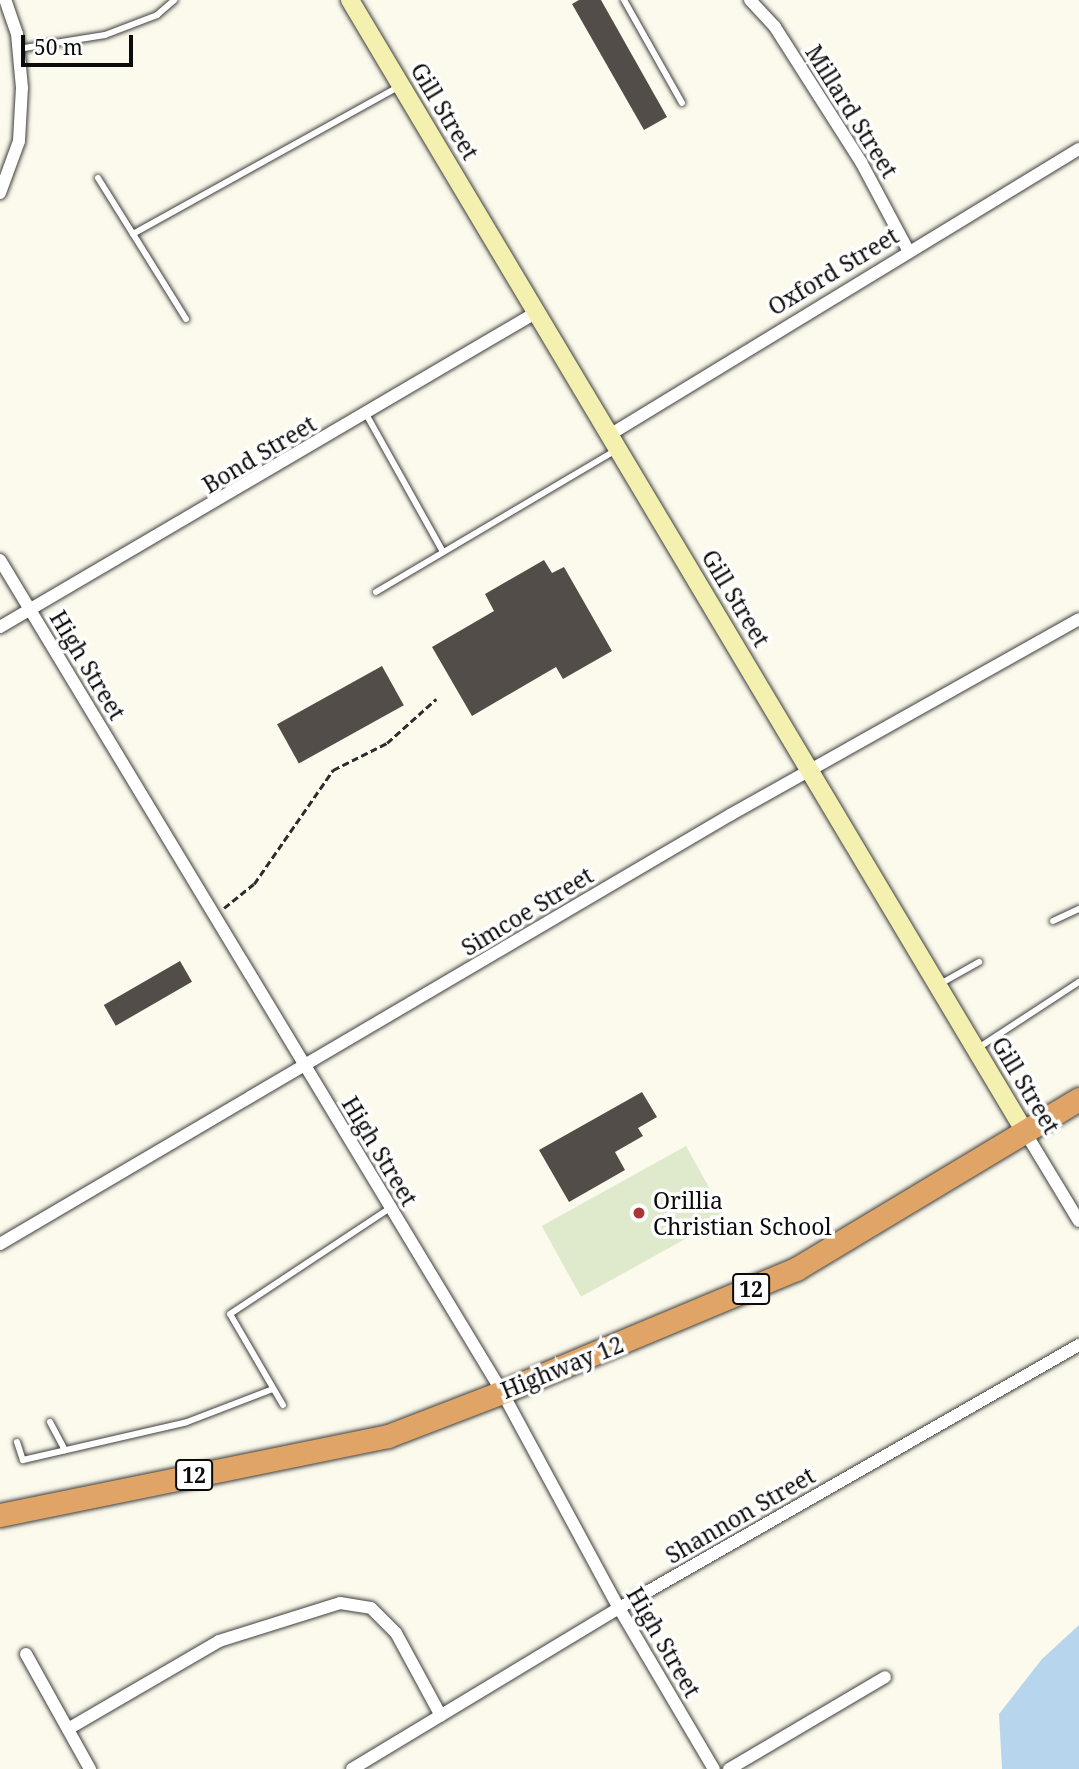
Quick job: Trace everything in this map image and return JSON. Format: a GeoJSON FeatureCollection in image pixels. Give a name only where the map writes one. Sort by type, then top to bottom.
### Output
{"type":"FeatureCollection","features":[{"type":"Feature","properties":{"kind":"highway","name":"Highway 12"},"geometry":{"type":"LineString","coordinates":[[0,1515],[388,1436],[796,1269],[1079,1099]]}},
{"type":"Feature","properties":{"kind":"main road","name":"Gill Street"},"geometry":{"type":"LineString","coordinates":[[350,0],[1025,1132]]}},
{"type":"Feature","properties":{"kind":"street"},"geometry":{"type":"LineString","coordinates":[[0,193],[19,141],[18,49],[5,0]]}},
{"type":"Feature","properties":{"kind":"street","name":"Millard Street"},"geometry":{"type":"LineString","coordinates":[[750,0],[775,27],[861,162],[908,250]]}},
{"type":"Feature","properties":{"kind":"street","name":"Oxford Street"},"geometry":{"type":"LineString","coordinates":[[615,441],[908,250],[1079,149]]}},
{"type":"Feature","properties":{"kind":"street","name":"Bond Street"},"geometry":{"type":"LineString","coordinates":[[0,627],[537,312]]}},
{"type":"Feature","properties":{"kind":"street","name":"High Street"},"geometry":{"type":"LineString","coordinates":[[0,560],[304,1068],[502,1391],[619,1608],[714,1769]]}},
{"type":"Feature","properties":{"kind":"street","name":"Simcoe Street"},"geometry":{"type":"LineString","coordinates":[[0,1244],[1079,619]]}},
{"type":"Feature","properties":{"kind":"street","name":"Gill Street"},"geometry":{"type":"LineString","coordinates":[[1025,1132],[1079,1221]]}},
{"type":"Feature","properties":{"kind":"street","name":"Shannon Street"},"geometry":{"type":"LineString","coordinates":[[352,1769],[619,1608],[1079,1345]]}},
{"type":"Feature","properties":{"kind":"street"},"geometry":{"type":"LineString","coordinates":[[68,1729],[219,1641],[340,1603],[372,1608],[396,1633],[441,1716]]}},
{"type":"Feature","properties":{"kind":"street"},"geometry":{"type":"LineString","coordinates":[[26,1654],[90,1769]]}},
{"type":"Feature","properties":{"kind":"street"},"geometry":{"type":"LineString","coordinates":[[729,1769],[885,1677]]}},
{"type":"Feature","properties":{"kind":"lane"},"geometry":{"type":"LineString","coordinates":[[18,49],[105,36],[157,15],[174,0]]}},
{"type":"Feature","properties":{"kind":"lane"},"geometry":{"type":"LineString","coordinates":[[624,0],[682,103]]}},
{"type":"Feature","properties":{"kind":"lane"},"geometry":{"type":"LineString","coordinates":[[133,234],[401,85]]}},
{"type":"Feature","properties":{"kind":"lane"},"geometry":{"type":"LineString","coordinates":[[98,178],[186,319]]}},
{"type":"Feature","properties":{"kind":"lane"},"geometry":{"type":"LineString","coordinates":[[366,414],[443,552]]}},
{"type":"Feature","properties":{"kind":"lane"},"geometry":{"type":"LineString","coordinates":[[376,592],[615,441]]}},
{"type":"Feature","properties":{"kind":"lane"},"geometry":{"type":"LineString","coordinates":[[1053,921],[1079,909]]}},
{"type":"Feature","properties":{"kind":"lane"},"geometry":{"type":"LineString","coordinates":[[938,985],[979,962]]}},
{"type":"Feature","properties":{"kind":"lane"},"geometry":{"type":"LineString","coordinates":[[976,1049],[1079,982]]}},
{"type":"Feature","properties":{"kind":"lane"},"geometry":{"type":"LineString","coordinates":[[283,1405],[230,1314],[390,1208]]}},
{"type":"Feature","properties":{"kind":"lane"},"geometry":{"type":"LineString","coordinates":[[17,1442],[23,1460],[187,1422],[273,1389]]}},
{"type":"Feature","properties":{"kind":"lane"},"geometry":{"type":"LineString","coordinates":[[50,1422],[65,1450]]}},
{"type":"Feature","properties":{"kind":"path"},"geometry":{"type":"LineString","coordinates":[[214,916],[254,884],[333,770],[387,743],[436,699]]}},
{"type":"Feature","properties":{"kind":"green space"},"geometry":{"type":"Polygon","coordinates":[[[686,1146],[725,1217],[581,1297],[542,1226],[686,1146]]]}},
{"type":"Feature","properties":{"kind":"water"},"geometry":{"type":"Polygon","coordinates":[[[1079,1625],[1079,1769],[1002,1769],[999,1714],[1042,1659],[1079,1625]]]}},
{"type":"Feature","properties":{"kind":"building"},"geometry":{"type":"Polygon","coordinates":[[[579,0],[601,0],[667,117],[644,130],[572,4],[579,0]]]}},
{"type":"Feature","properties":{"kind":"building"},"geometry":{"type":"Polygon","coordinates":[[[544,560],[552,573],[564,567],[612,651],[563,679],[556,667],[472,716],[432,647],[494,611],[485,594],[544,560]]]}},
{"type":"Feature","properties":{"kind":"building"},"geometry":{"type":"Polygon","coordinates":[[[382,666],[404,705],[299,764],[277,724],[382,666]]]}},
{"type":"Feature","properties":{"kind":"building"},"geometry":{"type":"Polygon","coordinates":[[[180,961],[192,982],[116,1026],[104,1005],[180,961]]]}},
{"type":"Feature","properties":{"kind":"building"},"geometry":{"type":"Polygon","coordinates":[[[642,1092],[657,1117],[638,1128],[643,1136],[615,1152],[625,1170],[569,1202],[539,1150],[642,1092]]]}},
{"type":"Feature","properties":{"kind":"place","name":"Orillia Christian School"},"geometry":{"type":"Point","coordinates":[639,1213]}}]}
